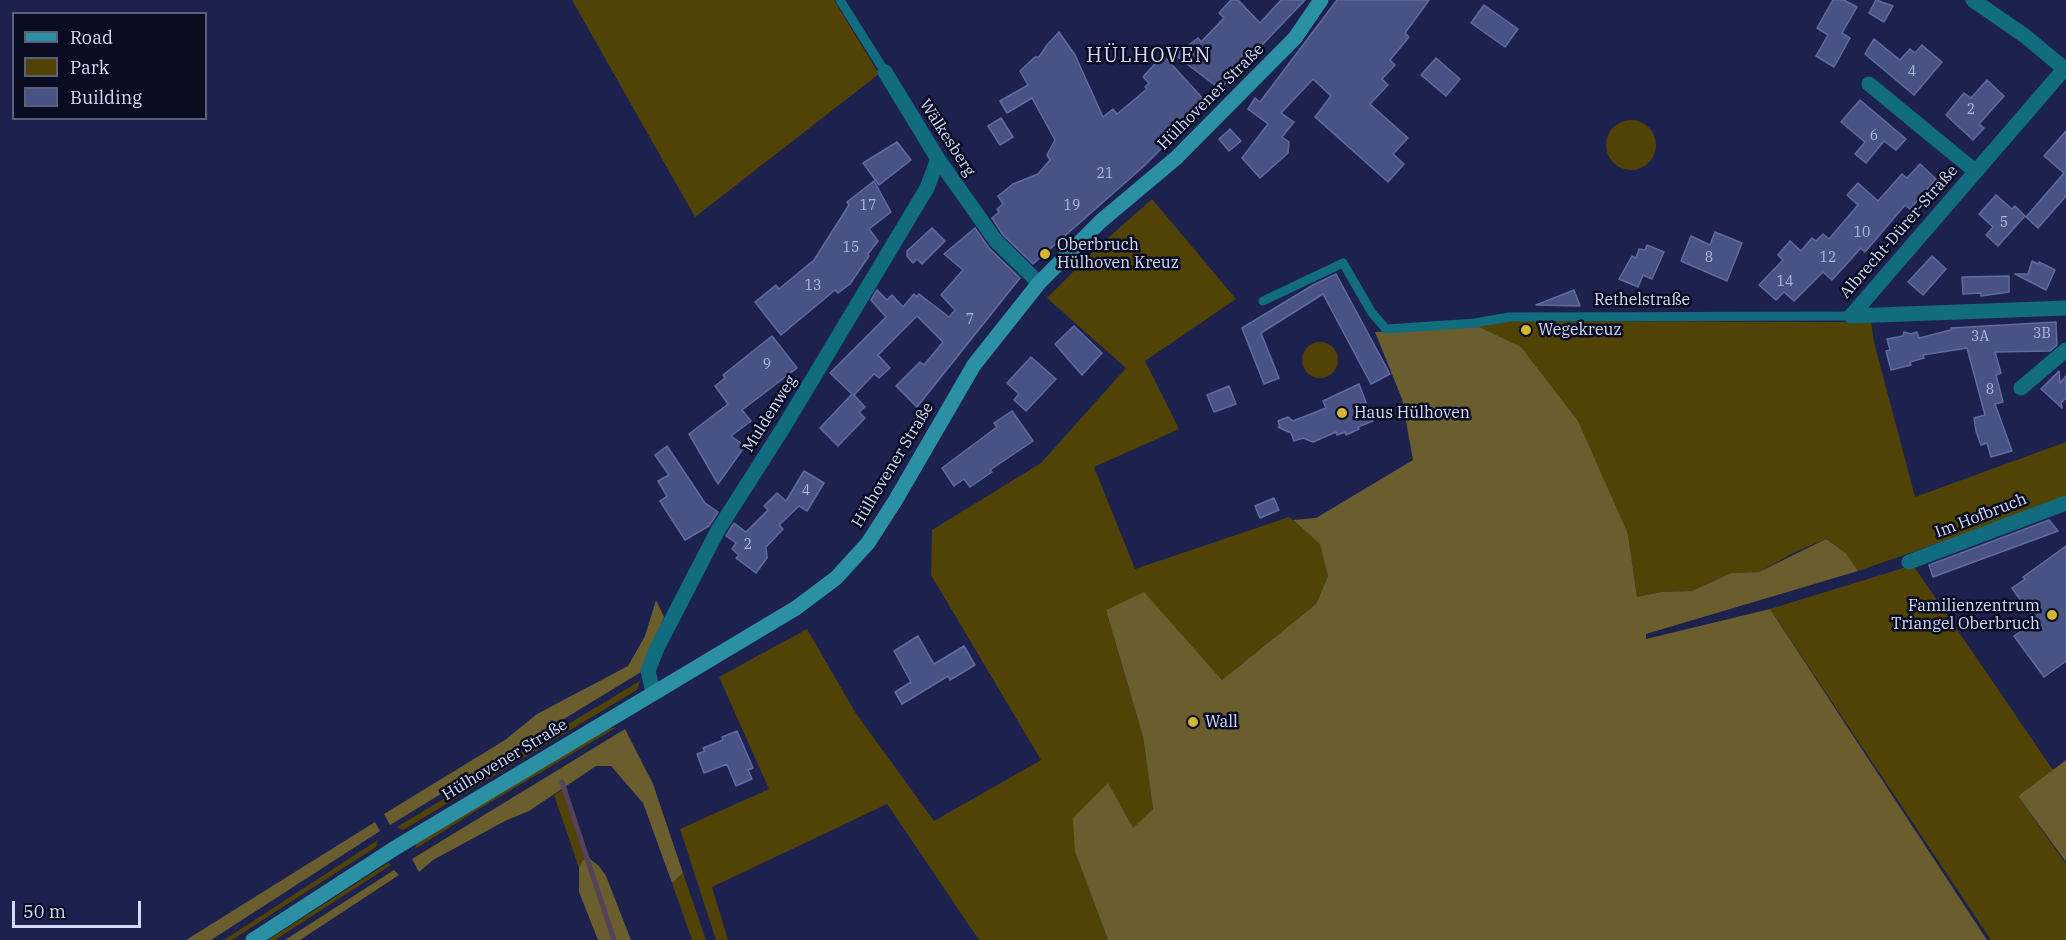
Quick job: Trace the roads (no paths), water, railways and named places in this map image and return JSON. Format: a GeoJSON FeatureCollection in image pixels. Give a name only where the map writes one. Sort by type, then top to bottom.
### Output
{"type":"FeatureCollection","features":[{"type":"Feature","properties":{"kind":"main road","name":"Hülhovener Straße"},"geometry":{"type":"LineString","coordinates":[[253,940],[395,848],[768,625],[836,578],[868,543],[974,365],[1039,283],[1101,221],[1184,150],[1295,38],[1321,0]]}},
{"type":"Feature","properties":{"kind":"street"},"geometry":{"type":"LineString","coordinates":[[1973,0],[2025,36],[2065,69]]}},
{"type":"Feature","properties":{"kind":"street","name":"Albrecht-Dürer-Straße"},"geometry":{"type":"LineString","coordinates":[[1851,316],[2065,69]]}},
{"type":"Feature","properties":{"kind":"street","name":"Wälkesberg"},"geometry":{"type":"LineString","coordinates":[[885,72],[938,159],[996,241],[1039,283]]}},
{"type":"Feature","properties":{"kind":"street","name":"Albrecht-Dürer-Straße"},"geometry":{"type":"LineString","coordinates":[[1869,84],[1975,171]]}},
{"type":"Feature","properties":{"kind":"street","name":"Muldenweg"},"geometry":{"type":"LineString","coordinates":[[653,692],[648,671],[657,648],[718,530],[785,425],[927,188],[938,159]]}},
{"type":"Feature","properties":{"kind":"street","name":"Rethelstraße"},"geometry":{"type":"LineString","coordinates":[[1851,316],[2066,308]]}},
{"type":"Feature","properties":{"kind":"street"},"geometry":{"type":"LineString","coordinates":[[2021,388],[2066,350]]}},
{"type":"Feature","properties":{"kind":"street","name":"Im Hofbruch"},"geometry":{"type":"LineString","coordinates":[[1909,562],[2065,507]]}},
{"type":"Feature","properties":{"kind":"lane","name":"Wälkesberg"},"geometry":{"type":"LineString","coordinates":[[840,0],[885,72]]}},
{"type":"Feature","properties":{"kind":"lane","name":"Rethelstraße"},"geometry":{"type":"LineString","coordinates":[[1263,301],[1343,263],[1372,313],[1386,329],[1475,323],[1509,317],[1851,316]]}},
{"type":"Feature","properties":{"kind":"waterway"},"geometry":{"type":"LineString","coordinates":[[562,782],[614,940]]}},
{"type":"Feature","properties":{"kind":"place","name":"Oberbruch Hülhoven Kreuz"},"geometry":{"type":"Point","coordinates":[1045,254]}},
{"type":"Feature","properties":{"kind":"place","name":"Wegekreuz"},"geometry":{"type":"Point","coordinates":[1526,330]}},
{"type":"Feature","properties":{"kind":"place","name":"Haus Hülhoven"},"geometry":{"type":"Point","coordinates":[1342,413]}},
{"type":"Feature","properties":{"kind":"place","name":"Familienzentrum Triangel Oberbruch"},"geometry":{"type":"Point","coordinates":[2052,615]}},
{"type":"Feature","properties":{"kind":"place","name":"Wall"},"geometry":{"type":"Point","coordinates":[1193,722]}},
{"type":"Feature","properties":{"kind":"district","name":"HÜLHOVEN"},"geometry":{"type":"Point","coordinates":[1149,56]}}]}
